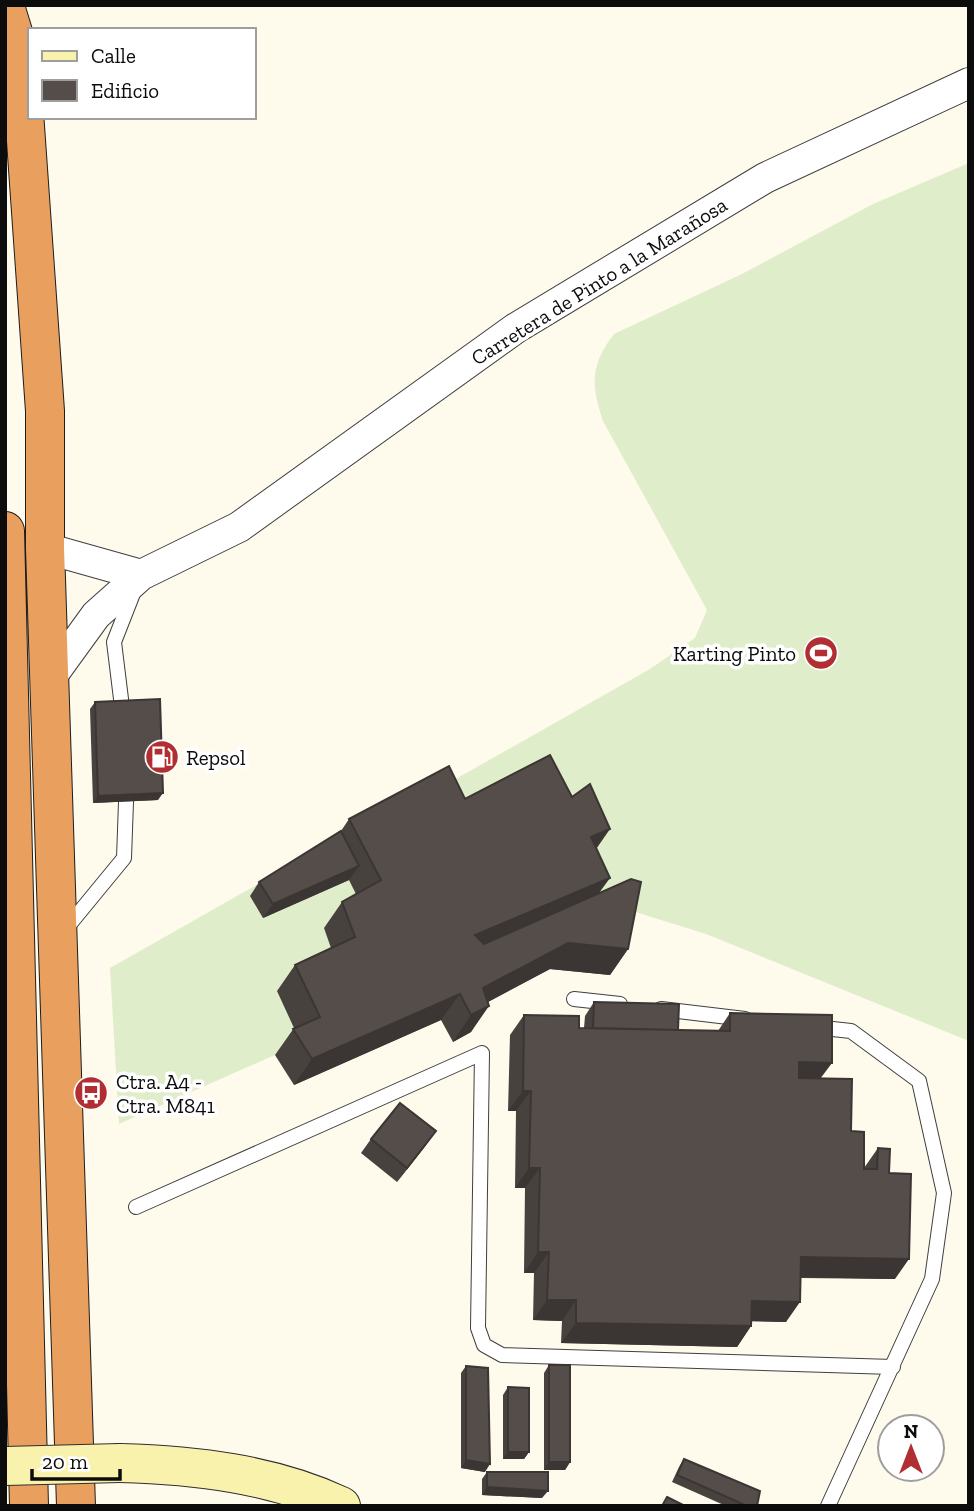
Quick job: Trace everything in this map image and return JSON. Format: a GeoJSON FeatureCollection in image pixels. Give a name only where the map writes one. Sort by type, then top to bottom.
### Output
{"type":"FeatureCollection","features":[{"type":"Feature","properties":{"kind":"highway"},"geometry":{"type":"LineString","coordinates":[[5,6],[20,55],[45,411],[45,548],[76,1506]]}},
{"type":"Feature","properties":{"kind":"highway"},"geometry":{"type":"LineString","coordinates":[[5,531],[29,1506]]}},
{"type":"Feature","properties":{"kind":"highway"},"geometry":{"type":"LineString","coordinates":[[73,1378],[85,1506]]}},
{"type":"Feature","properties":{"kind":"main road"},"geometry":{"type":"LineString","coordinates":[[5,1466],[120,1463],[171,1465],[230,1472],[287,1486],[341,1506]]}},
{"type":"Feature","properties":{"kind":"street","name":"Carretera de Pinto a la Marañosa"},"geometry":{"type":"LineString","coordinates":[[51,677],[96,615],[141,575],[239,527],[516,328],[765,178],[969,83]]}},
{"type":"Feature","properties":{"kind":"street"},"geometry":{"type":"LineString","coordinates":[[45,548],[141,575]]}},
{"type":"Feature","properties":{"kind":"lane"},"geometry":{"type":"LineString","coordinates":[[122,707],[114,642],[141,575]]}},
{"type":"Feature","properties":{"kind":"lane"},"geometry":{"type":"LineString","coordinates":[[59,937],[124,858],[126,802]]}},
{"type":"Feature","properties":{"kind":"lane"},"geometry":{"type":"LineString","coordinates":[[574,999],[754,1020]]}},
{"type":"Feature","properties":{"kind":"lane"},"geometry":{"type":"LineString","coordinates":[[796,1025],[851,1031],[919,1081],[944,1193],[932,1279],[828,1506]]}},
{"type":"Feature","properties":{"kind":"lane"},"geometry":{"type":"LineString","coordinates":[[136,1207],[482,1053],[478,1328],[484,1345],[502,1355],[893,1367]]}},
{"type":"Feature","properties":{"kind":"green space","name":"Karting Pinto"},"geometry":{"type":"Polygon","coordinates":[[[969,163],[969,1041],[706,934],[613,905],[119,1124],[110,968],[295,863],[431,793],[650,669],[695,638],[707,610],[603,421],[596,397],[597,366],[614,334],[742,274],[873,204],[969,163]]]}},
{"type":"Feature","properties":{"kind":"building"},"geometry":{"type":"Polygon","coordinates":[[[160,699],[163,793],[98,796],[95,702],[160,699]]]}},
{"type":"Feature","properties":{"kind":"building"},"geometry":{"type":"Polygon","coordinates":[[[550,755],[572,797],[590,784],[610,829],[591,837],[610,878],[475,935],[484,944],[631,879],[641,882],[628,949],[568,943],[483,988],[489,1006],[471,1015],[460,994],[312,1059],[293,1029],[320,1017],[295,965],[355,937],[342,902],[381,880],[349,819],[449,766],[465,799],[550,755]]]}},
{"type":"Feature","properties":{"kind":"building"},"geometry":{"type":"Polygon","coordinates":[[[341,831],[359,866],[273,904],[259,882],[341,831]]]}},
{"type":"Feature","properties":{"kind":"building"},"geometry":{"type":"Polygon","coordinates":[[[594,1002],[679,1004],[678,1030],[593,1028],[594,1002]]]}},
{"type":"Feature","properties":{"kind":"building"},"geometry":{"type":"Polygon","coordinates":[[[730,1013],[832,1015],[832,1063],[799,1062],[799,1078],[852,1079],[851,1131],[864,1132],[864,1169],[877,1169],[878,1148],[890,1149],[889,1173],[911,1174],[909,1259],[801,1257],[800,1302],[752,1301],[751,1326],[576,1323],[576,1300],[547,1300],[549,1252],[538,1252],[540,1168],[529,1168],[531,1091],[523,1091],[524,1015],[579,1016],[579,1028],[730,1031],[730,1013]]]}},
{"type":"Feature","properties":{"kind":"building"},"geometry":{"type":"Polygon","coordinates":[[[400,1103],[436,1131],[407,1168],[371,1139],[400,1103]]]}},
{"type":"Feature","properties":{"kind":"building"},"geometry":{"type":"Polygon","coordinates":[[[549,1365],[570,1365],[570,1462],[549,1462],[549,1365]]]}},
{"type":"Feature","properties":{"kind":"building"},"geometry":{"type":"Polygon","coordinates":[[[466,1366],[488,1368],[490,1464],[466,1460],[466,1366]]]}},
{"type":"Feature","properties":{"kind":"building"},"geometry":{"type":"Polygon","coordinates":[[[508,1387],[529,1388],[529,1452],[508,1452],[508,1387]]]}},
{"type":"Feature","properties":{"kind":"building"},"geometry":{"type":"Polygon","coordinates":[[[684,1459],[760,1491],[757,1506],[747,1506],[677,1475],[684,1459]]]}},
{"type":"Feature","properties":{"kind":"building"},"geometry":{"type":"Polygon","coordinates":[[[487,1472],[548,1472],[548,1491],[487,1487],[487,1472]]]}},
{"type":"Feature","properties":{"kind":"building"},"geometry":{"type":"Polygon","coordinates":[[[667,1497],[685,1506],[662,1506],[667,1497]]]}},
{"type":"Feature","properties":{"kind":"place","name":"Karting Pinto"},"geometry":{"type":"Point","coordinates":[821,653]}},
{"type":"Feature","properties":{"kind":"place","name":"Repsol"},"geometry":{"type":"Point","coordinates":[162,757]}},
{"type":"Feature","properties":{"kind":"place","name":"Ctra. A4 - Ctra. M841"},"geometry":{"type":"Point","coordinates":[91,1093]}}]}
